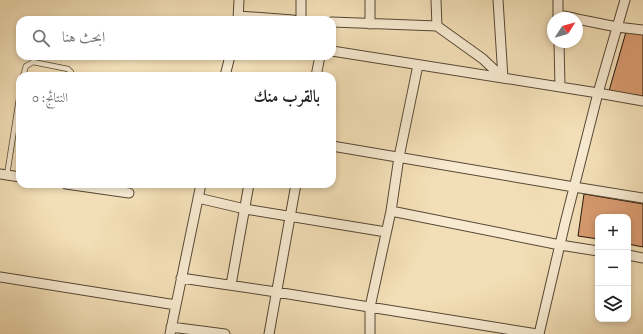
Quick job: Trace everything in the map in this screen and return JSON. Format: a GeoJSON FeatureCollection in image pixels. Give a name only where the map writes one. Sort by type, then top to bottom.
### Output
{"type":"FeatureCollection","features":[{"type":"Feature","properties":{"kind":"street"},"geometry":{"type":"LineString","coordinates":[[239,16],[240,0]]}},
{"type":"Feature","properties":{"kind":"street"},"geometry":{"type":"LineString","coordinates":[[301,0],[301,16]]}},
{"type":"Feature","properties":{"kind":"street"},"geometry":{"type":"LineString","coordinates":[[370,0],[370,24]]}},
{"type":"Feature","properties":{"kind":"street"},"geometry":{"type":"LineString","coordinates":[[436,0],[437,26]]}},
{"type":"Feature","properties":{"kind":"street"},"geometry":{"type":"LineString","coordinates":[[498,0],[503,78]]}},
{"type":"Feature","properties":{"kind":"street"},"geometry":{"type":"LineString","coordinates":[[558,0],[558,12]]}},
{"type":"Feature","properties":{"kind":"street"},"geometry":{"type":"LineString","coordinates":[[181,278],[538,334],[598,93],[625,0]]}},
{"type":"Feature","properties":{"kind":"street"},"geometry":{"type":"LineString","coordinates":[[583,20],[617,27],[643,30]]}},
{"type":"Feature","properties":{"kind":"street"},"geometry":{"type":"LineString","coordinates":[[336,22],[437,26],[483,59],[503,78]]}},
{"type":"Feature","properties":{"kind":"street"},"geometry":{"type":"LineString","coordinates":[[559,48],[560,87]]}},
{"type":"Feature","properties":{"kind":"street"},"geometry":{"type":"LineString","coordinates":[[336,53],[643,101]]}},
{"type":"Feature","properties":{"kind":"street"},"geometry":{"type":"LineString","coordinates":[[226,72],[229,60]]}},
{"type":"Feature","properties":{"kind":"street"},"geometry":{"type":"LineString","coordinates":[[317,72],[319,60]]}},
{"type":"Feature","properties":{"kind":"street"},"geometry":{"type":"LineString","coordinates":[[370,334],[370,307],[391,211],[399,157],[418,65]]}},
{"type":"Feature","properties":{"kind":"street"},"geometry":{"type":"LineString","coordinates":[[336,147],[643,198]]}},
{"type":"Feature","properties":{"kind":"street"},"geometry":{"type":"LineString","coordinates":[[3,174],[16,176]]}},
{"type":"Feature","properties":{"kind":"street"},"geometry":{"type":"LineString","coordinates":[[91,188],[129,194]]}},
{"type":"Feature","properties":{"kind":"street"},"geometry":{"type":"LineString","coordinates":[[200,188],[171,330],[219,334]]}},
{"type":"Feature","properties":{"kind":"street"},"geometry":{"type":"LineString","coordinates":[[231,285],[248,188]]}},
{"type":"Feature","properties":{"kind":"street"},"geometry":{"type":"LineString","coordinates":[[269,334],[295,188]]}},
{"type":"Feature","properties":{"kind":"street"},"geometry":{"type":"LineString","coordinates":[[198,198],[245,209],[386,232]]}},
{"type":"Feature","properties":{"kind":"street"},"geometry":{"type":"LineString","coordinates":[[391,211],[560,245],[595,251]]}},
{"type":"Feature","properties":{"kind":"street"},"geometry":{"type":"LineString","coordinates":[[631,256],[643,258]]}},
{"type":"Feature","properties":{"kind":"street"},"geometry":{"type":"LineString","coordinates":[[0,277],[176,305]]}},
{"type":"Feature","properties":{"kind":"lane"},"geometry":{"type":"LineString","coordinates":[[24,72],[26,66],[33,62],[68,69],[71,72]]}},
{"type":"Feature","properties":{"kind":"lane"},"geometry":{"type":"LineString","coordinates":[[3,174],[16,131]]}},
{"type":"Feature","properties":{"kind":"building"},"geometry":{"type":"Polygon","coordinates":[[[626,32],[643,34],[643,96],[609,91],[626,32]]]}},
{"type":"Feature","properties":{"kind":"building"},"geometry":{"type":"Polygon","coordinates":[[[584,194],[643,204],[643,247],[631,245],[631,214],[595,214],[595,239],[578,236],[584,194]]]}}]}
